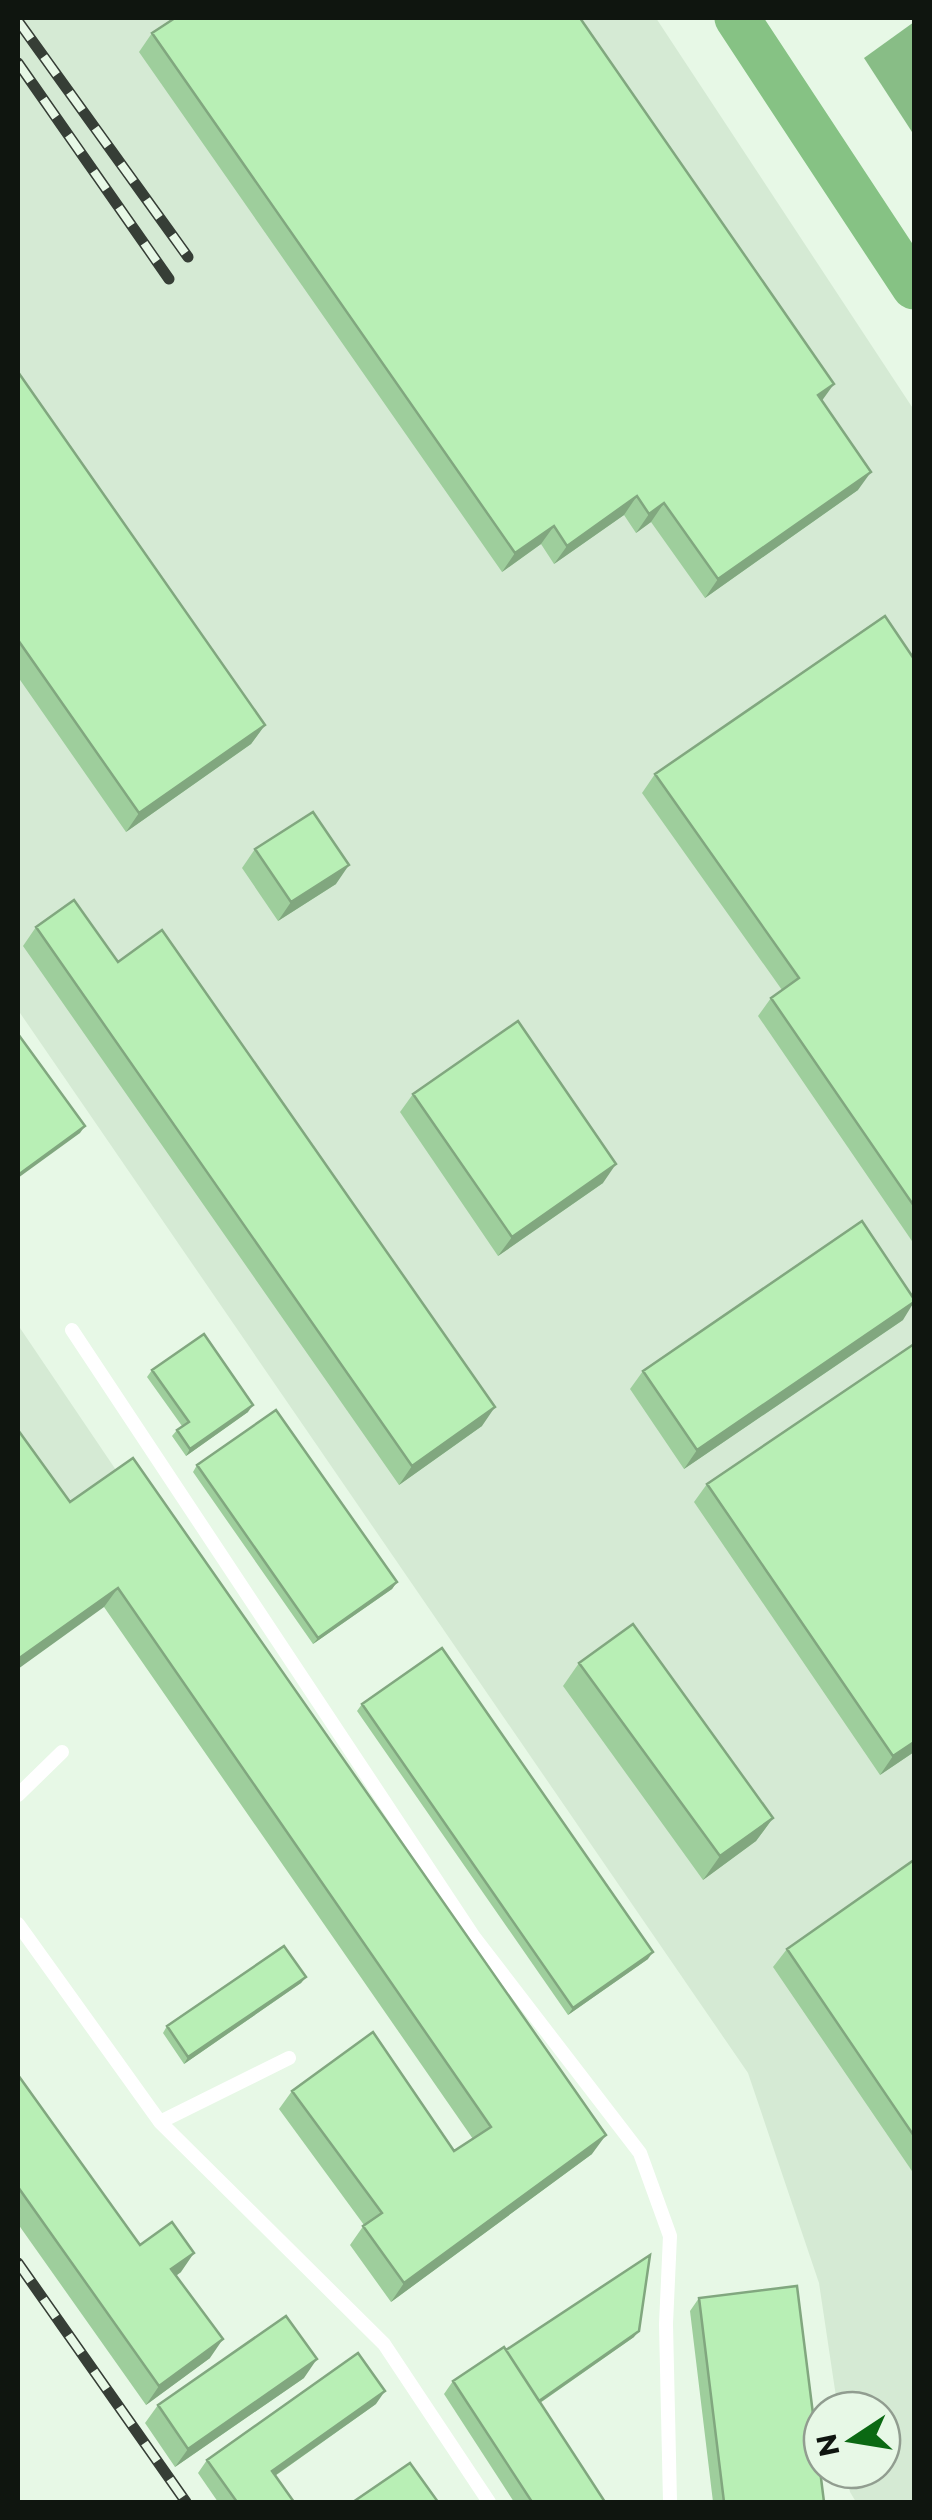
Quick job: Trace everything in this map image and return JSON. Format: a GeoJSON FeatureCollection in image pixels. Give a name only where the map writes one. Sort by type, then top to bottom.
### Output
{"type":"FeatureCollection","features":[{"type":"Feature","properties":{"kind":"highway"},"geometry":{"type":"LineString","coordinates":[[737,18],[914,286]]}},
{"type":"Feature","properties":{"kind":"lane"},"geometry":{"type":"LineString","coordinates":[[72,1330],[474,1937],[640,2153],[670,2236],[666,2324],[670,2502]]}},
{"type":"Feature","properties":{"kind":"lane"},"geometry":{"type":"LineString","coordinates":[[18,1795],[62,1752]]}},
{"type":"Feature","properties":{"kind":"lane"},"geometry":{"type":"LineString","coordinates":[[18,1924],[160,2122],[384,2344],[489,2502]]}},
{"type":"Feature","properties":{"kind":"lane"},"geometry":{"type":"LineString","coordinates":[[160,2122],[289,2058]]}},
{"type":"Feature","properties":{"kind":"shaded area"},"geometry":{"type":"Polygon","coordinates":[[[18,18],[656,18],[914,410],[914,2502],[856,2502],[850,2492],[902,2490],[902,2390],[835,2390],[819,2283],[748,2073],[18,1010],[18,18]]]}},
{"type":"Feature","properties":{"kind":"shaded area"},"geometry":{"type":"Polygon","coordinates":[[[18,1325],[120,1476],[18,1550],[18,1325]]]}},
{"type":"Feature","properties":{"kind":"green space"},"geometry":{"type":"Polygon","coordinates":[[[914,22],[914,135],[864,58],[914,22]]]}},
{"type":"Feature","properties":{"kind":"building"},"geometry":{"type":"Polygon","coordinates":[[[175,18],[580,18],[834,384],[818,395],[871,472],[718,579],[664,503],[649,514],[637,496],[567,546],[554,526],[515,553],[152,33],[175,18]]]}},
{"type":"Feature","properties":{"kind":"building"},"geometry":{"type":"Polygon","coordinates":[[[18,372],[265,725],[139,813],[18,640],[18,372]]]}},
{"type":"Feature","properties":{"kind":"building"},"geometry":{"type":"Polygon","coordinates":[[[885,616],[914,659],[914,1206],[771,998],[799,978],[655,774],[885,616]]]}},
{"type":"Feature","properties":{"kind":"building"},"geometry":{"type":"Polygon","coordinates":[[[313,812],[349,865],[291,902],[255,849],[313,812]]]}},
{"type":"Feature","properties":{"kind":"building"},"geometry":{"type":"Polygon","coordinates":[[[74,900],[118,962],[162,930],[495,1407],[412,1466],[36,927],[74,900]]]}},
{"type":"Feature","properties":{"kind":"building"},"geometry":{"type":"Polygon","coordinates":[[[518,1021],[616,1164],[512,1237],[413,1094],[518,1021]]]}},
{"type":"Feature","properties":{"kind":"building"},"geometry":{"type":"Polygon","coordinates":[[[18,1034],[85,1126],[18,1175],[18,1034]]]}},
{"type":"Feature","properties":{"kind":"building"},"geometry":{"type":"Polygon","coordinates":[[[862,1221],[914,1302],[697,1450],[643,1371],[862,1221]]]}},
{"type":"Feature","properties":{"kind":"building"},"geometry":{"type":"Polygon","coordinates":[[[204,1334],[253,1405],[190,1449],[177,1430],[189,1422],[152,1370],[204,1334]]]}},
{"type":"Feature","properties":{"kind":"building"},"geometry":{"type":"Polygon","coordinates":[[[914,1344],[914,1742],[893,1756],[707,1484],[914,1344]]]}},
{"type":"Feature","properties":{"kind":"building"},"geometry":{"type":"Polygon","coordinates":[[[276,1410],[397,1582],[318,1638],[197,1465],[276,1410]]]}},
{"type":"Feature","properties":{"kind":"building"},"geometry":{"type":"Polygon","coordinates":[[[18,1430],[70,1502],[133,1458],[606,2135],[404,2283],[363,2226],[382,2213],[292,2091],[373,2032],[454,2151],[491,2127],[118,1588],[18,1659],[18,1430]]]}},
{"type":"Feature","properties":{"kind":"building"},"geometry":{"type":"Polygon","coordinates":[[[633,1624],[773,1818],[720,1856],[579,1663],[633,1624]]]}},
{"type":"Feature","properties":{"kind":"building"},"geometry":{"type":"Polygon","coordinates":[[[442,1648],[653,1952],[573,2008],[362,1704],[442,1648]]]}},
{"type":"Feature","properties":{"kind":"building"},"geometry":{"type":"Polygon","coordinates":[[[914,1860],[914,2136],[787,1949],[914,1860]]]}},
{"type":"Feature","properties":{"kind":"building"},"geometry":{"type":"Polygon","coordinates":[[[284,1946],[306,1977],[188,2057],[167,2026],[284,1946]]]}},
{"type":"Feature","properties":{"kind":"building"},"geometry":{"type":"Polygon","coordinates":[[[18,2075],[140,2245],[172,2222],[194,2253],[171,2269],[223,2339],[159,2386],[18,2187],[18,2075]]]}},
{"type":"Feature","properties":{"kind":"building"},"geometry":{"type":"Polygon","coordinates":[[[650,2255],[639,2331],[539,2401],[506,2350],[650,2255]]]}},
{"type":"Feature","properties":{"kind":"building"},"geometry":{"type":"Polygon","coordinates":[[[797,2286],[810,2390],[802,2390],[802,2490],[822,2490],[824,2502],[724,2502],[699,2298],[797,2286]]]}},
{"type":"Feature","properties":{"kind":"building"},"geometry":{"type":"Polygon","coordinates":[[[286,2316],[317,2359],[188,2449],[158,2405],[286,2316]]]}},
{"type":"Feature","properties":{"kind":"building"},"geometry":{"type":"Polygon","coordinates":[[[504,2347],[605,2502],[532,2502],[453,2381],[504,2347]]]}},
{"type":"Feature","properties":{"kind":"building"},"geometry":{"type":"Polygon","coordinates":[[[358,2353],[385,2391],[272,2471],[294,2502],[237,2502],[207,2460],[358,2353]]]}},
{"type":"Feature","properties":{"kind":"building"},"geometry":{"type":"Polygon","coordinates":[[[410,2463],[438,2502],[353,2502],[410,2463]]]}},
{"type":"Feature","properties":{"kind":"railway"},"geometry":{"type":"LineString","coordinates":[[18,21],[188,257]]}},
{"type":"Feature","properties":{"kind":"railway"},"geometry":{"type":"LineString","coordinates":[[18,63],[169,279]]}},
{"type":"Feature","properties":{"kind":"railway"},"geometry":{"type":"LineString","coordinates":[[18,2263],[186,2502]]}}]}
